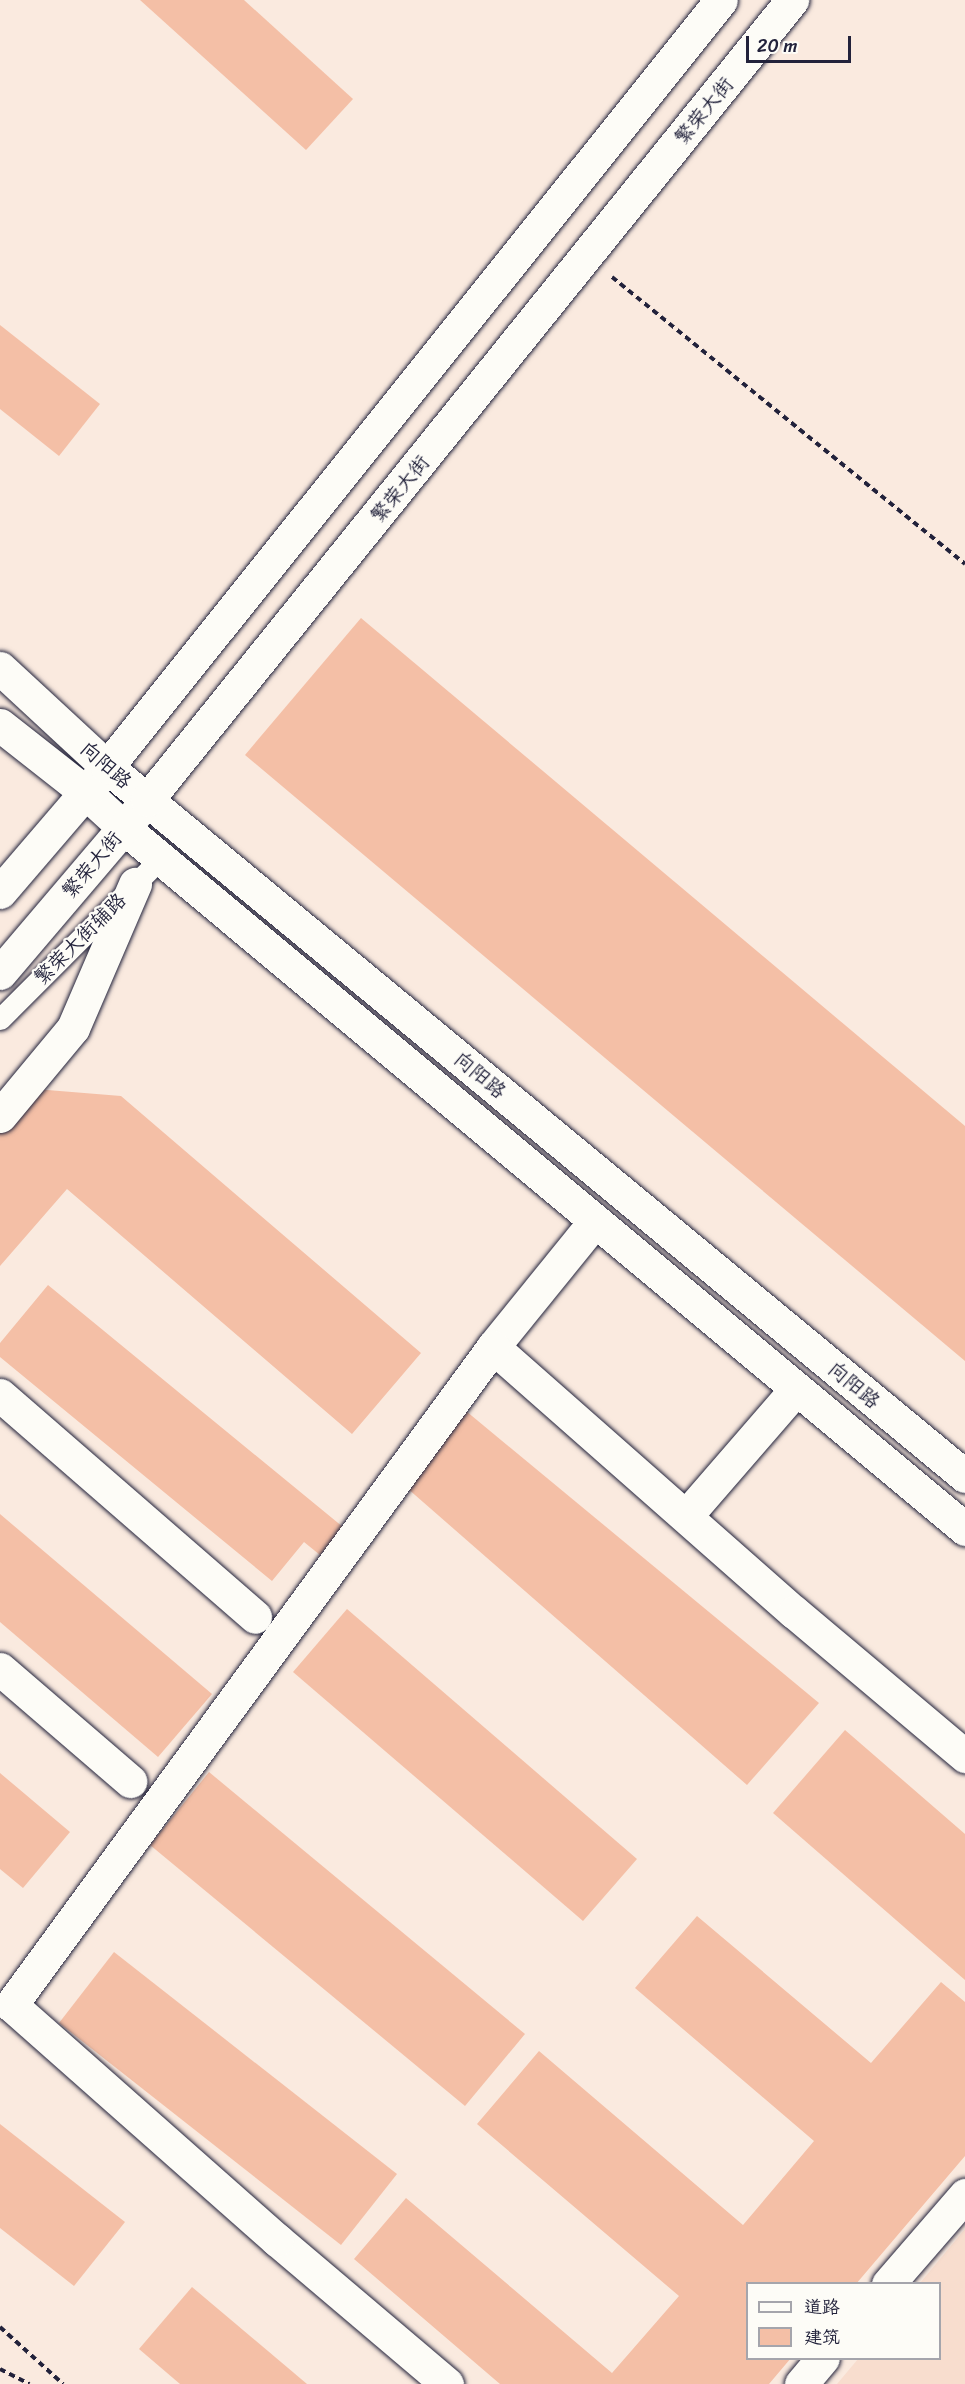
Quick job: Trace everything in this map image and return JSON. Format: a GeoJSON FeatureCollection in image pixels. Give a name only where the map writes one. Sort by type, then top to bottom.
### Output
{"type":"FeatureCollection","features":[{"type":"Feature","properties":{"kind":"main road"},"geometry":{"type":"LineString","coordinates":[[0,892],[107,767],[721,0]]}},
{"type":"Feature","properties":{"kind":"main road","name":"繁荣大街"},"geometry":{"type":"LineString","coordinates":[[0,973],[147,800],[588,257],[792,0]]}},
{"type":"Feature","properties":{"kind":"main road","name":"向阳路"},"geometry":{"type":"LineString","coordinates":[[0,668],[107,767],[965,1476]]}},
{"type":"Feature","properties":{"kind":"main road","name":"向阳路"},"geometry":{"type":"LineString","coordinates":[[0,725],[85,792],[160,859],[965,1529]]}},
{"type":"Feature","properties":{"kind":"main road"},"geometry":{"type":"LineString","coordinates":[[0,1116],[73,1028],[135,884]]}},
{"type":"Feature","properties":{"kind":"main road"},"geometry":{"type":"LineString","coordinates":[[447,2384],[277,2240],[11,2005],[493,1347],[595,1221]]}},
{"type":"Feature","properties":{"kind":"main road"},"geometry":{"type":"LineString","coordinates":[[493,1347],[794,1612],[965,1756]]}},
{"type":"Feature","properties":{"kind":"main road"},"geometry":{"type":"LineString","coordinates":[[686,1516],[796,1389]]}},
{"type":"Feature","properties":{"kind":"main road"},"geometry":{"type":"LineString","coordinates":[[0,1395],[255,1617]]}},
{"type":"Feature","properties":{"kind":"main road"},"geometry":{"type":"LineString","coordinates":[[0,1669],[130,1781]]}},
{"type":"Feature","properties":{"kind":"main road"},"geometry":{"type":"LineString","coordinates":[[889,2282],[965,2195]]}},
{"type":"Feature","properties":{"kind":"main road"},"geometry":{"type":"LineString","coordinates":[[801,2384],[821,2360]]}},
{"type":"Feature","properties":{"kind":"lane","name":"繁荣大街辅路"},"geometry":{"type":"LineString","coordinates":[[0,1019],[160,859]]}},
{"type":"Feature","properties":{"kind":"path"},"geometry":{"type":"LineString","coordinates":[[588,257],[965,564]]}},
{"type":"Feature","properties":{"kind":"path"},"geometry":{"type":"LineString","coordinates":[[0,2327],[63,2384]]}},
{"type":"Feature","properties":{"kind":"path"},"geometry":{"type":"LineString","coordinates":[[0,2368],[29,2384]]}},
{"type":"Feature","properties":{"kind":"shaded area"},"geometry":{"type":"Polygon","coordinates":[[[965,2229],[965,2384],[837,2384],[857,2360],[941,2360],[941,2282],[921,2282],[965,2229]]]}},
{"type":"Feature","properties":{"kind":"building"},"geometry":{"type":"Polygon","coordinates":[[[140,0],[244,0],[353,99],[306,150],[140,0]]]}},
{"type":"Feature","properties":{"kind":"building"},"geometry":{"type":"Polygon","coordinates":[[[0,325],[100,404],[59,456],[0,409],[0,325]]]}},
{"type":"Feature","properties":{"kind":"building"},"geometry":{"type":"Polygon","coordinates":[[[361,618],[965,1126],[965,1361],[245,755],[361,618]]]}},
{"type":"Feature","properties":{"kind":"building"},"geometry":{"type":"Polygon","coordinates":[[[35,1089],[121,1096],[421,1353],[352,1434],[67,1189],[0,1266],[0,1129],[35,1089]]]}},
{"type":"Feature","properties":{"kind":"building"},"geometry":{"type":"Polygon","coordinates":[[[48,1285],[343,1527],[320,1555],[304,1542],[272,1581],[0,1357],[0,1343],[48,1285]]]}},
{"type":"Feature","properties":{"kind":"building"},"geometry":{"type":"Polygon","coordinates":[[[466,1411],[819,1703],[747,1785],[407,1488],[466,1411]]]}},
{"type":"Feature","properties":{"kind":"building"},"geometry":{"type":"Polygon","coordinates":[[[0,1514],[212,1694],[158,1757],[0,1622],[0,1514]]]}},
{"type":"Feature","properties":{"kind":"building"},"geometry":{"type":"Polygon","coordinates":[[[347,1609],[637,1859],[583,1921],[293,1672],[347,1609]]]}},
{"type":"Feature","properties":{"kind":"building"},"geometry":{"type":"Polygon","coordinates":[[[845,1730],[965,1834],[965,1980],[773,1813],[845,1730]]]}},
{"type":"Feature","properties":{"kind":"building"},"geometry":{"type":"Polygon","coordinates":[[[209,1772],[525,2034],[465,2106],[150,1845],[209,1772]]]}},
{"type":"Feature","properties":{"kind":"building"},"geometry":{"type":"Polygon","coordinates":[[[0,1773],[70,1832],[23,1888],[0,1869],[0,1773]]]}},
{"type":"Feature","properties":{"kind":"building"},"geometry":{"type":"Polygon","coordinates":[[[697,1916],[871,2063],[941,1982],[965,2002],[965,2156],[858,2282],[746,2282],[746,2360],[789,2360],[769,2384],[500,2384],[354,2259],[406,2198],[612,2373],[679,2296],[477,2124],[539,2051],[743,2225],[814,2141],[635,1988],[697,1916]]]}},
{"type":"Feature","properties":{"kind":"building"},"geometry":{"type":"Polygon","coordinates":[[[114,1952],[397,2174],[341,2245],[59,2023],[114,1952]]]}},
{"type":"Feature","properties":{"kind":"building"},"geometry":{"type":"Polygon","coordinates":[[[0,2124],[125,2222],[74,2286],[0,2228],[0,2124]]]}},
{"type":"Feature","properties":{"kind":"building"},"geometry":{"type":"Polygon","coordinates":[[[192,2287],[307,2384],[180,2384],[139,2349],[192,2287]]]}}]}
